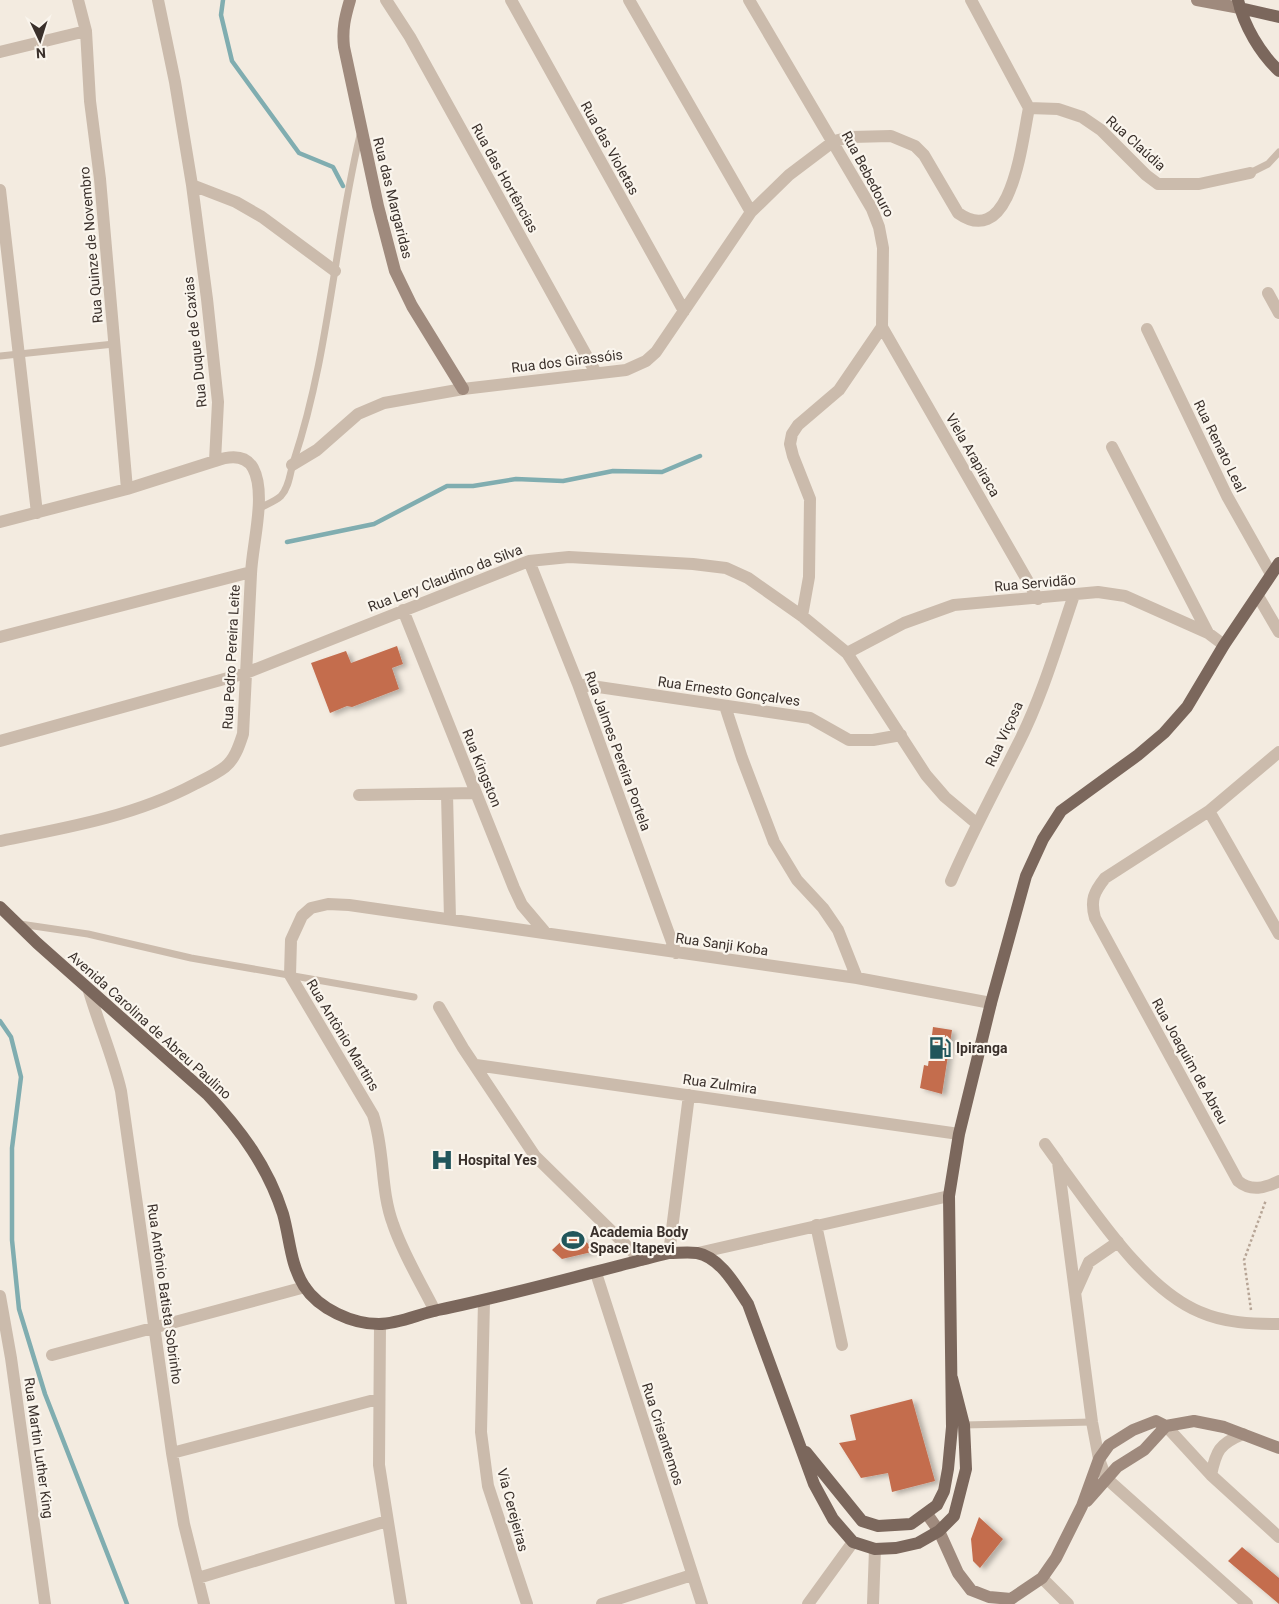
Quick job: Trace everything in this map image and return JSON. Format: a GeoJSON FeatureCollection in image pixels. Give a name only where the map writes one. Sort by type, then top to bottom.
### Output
{"type":"FeatureCollection","features":[{"type":"Feature","properties":{"kind":"main road"},"geometry":{"type":"LineString","coordinates":[[1239,4],[1279,17]]}},
{"type":"Feature","properties":{"kind":"main road"},"geometry":{"type":"LineString","coordinates":[[1239,4],[1253,36],[1268,60],[1279,70]]}},
{"type":"Feature","properties":{"kind":"main road"},"geometry":{"type":"LineString","coordinates":[[797,1440],[830,1484],[862,1521],[878,1526],[894,1527],[911,1524],[937,1505],[944,1491],[948,1469],[952,1378],[949,1196],[959,1134],[990,1003],[1026,876],[1043,839],[1061,811],[1164,734],[1187,707],[1224,645],[1258,596],[1270,574],[1279,564]]}},
{"type":"Feature","properties":{"kind":"main road","name":"Avenida Carolina de Abreu Paulino"},"geometry":{"type":"LineString","coordinates":[[0,907],[89,991],[207,1094],[245,1137],[260,1160],[283,1214],[294,1265],[305,1287],[321,1304],[351,1320],[380,1324],[484,1301],[669,1253],[698,1253]]}},
{"type":"Feature","properties":{"kind":"main road"},"geometry":{"type":"LineString","coordinates":[[698,1253],[718,1265],[733,1281],[748,1304],[814,1484],[833,1519],[853,1542],[875,1549],[896,1548],[918,1543],[939,1531],[954,1516],[966,1469],[964,1425],[952,1378]]}},
{"type":"Feature","properties":{"kind":"main road"},"geometry":{"type":"LineString","coordinates":[[853,1542],[851,1527],[862,1521]]}},
{"type":"Feature","properties":{"kind":"street","name":"Rua Quinze de Novembro"},"geometry":{"type":"LineString","coordinates":[[78,0],[86,31],[90,101],[100,179],[127,489]]}},
{"type":"Feature","properties":{"kind":"street","name":"Rua Duque de Caxias"},"geometry":{"type":"LineString","coordinates":[[158,0],[175,82],[192,185],[218,402],[215,460]]}},
{"type":"Feature","properties":{"kind":"street","name":"Rua das Margaridas"},"geometry":{"type":"LineString","coordinates":[[350,0],[342,32],[361,131],[395,271],[412,306],[463,389]]}},
{"type":"Feature","properties":{"kind":"street","name":"Rua das Hortências"},"geometry":{"type":"LineString","coordinates":[[386,0],[410,38],[596,372]]}},
{"type":"Feature","properties":{"kind":"street","name":"Rua das Violetas"},"geometry":{"type":"LineString","coordinates":[[511,0],[684,311]]}},
{"type":"Feature","properties":{"kind":"street"},"geometry":{"type":"LineString","coordinates":[[629,0],[751,212]]}},
{"type":"Feature","properties":{"kind":"street","name":"Rua Bebedouro"},"geometry":{"type":"LineString","coordinates":[[749,0],[834,141],[880,227],[883,248],[882,327]]}},
{"type":"Feature","properties":{"kind":"street"},"geometry":{"type":"LineString","coordinates":[[834,141],[858,136],[891,136],[915,146],[933,170],[958,214],[967,220],[978,222],[990,220],[1001,210],[1010,192],[1029,108],[971,0]]}},
{"type":"Feature","properties":{"kind":"street"},"geometry":{"type":"LineString","coordinates":[[1197,0],[1239,4]]}},
{"type":"Feature","properties":{"kind":"street"},"geometry":{"type":"LineString","coordinates":[[0,52],[86,31]]}},
{"type":"Feature","properties":{"kind":"street","name":"Rua Claúdia"},"geometry":{"type":"LineString","coordinates":[[1029,108],[1058,109],[1082,117],[1101,130],[1146,175],[1158,184],[1199,184],[1250,173]]}},
{"type":"Feature","properties":{"kind":"street","name":"Rua dos Girassóis"},"geometry":{"type":"LineString","coordinates":[[292,465],[317,450],[331,436],[369,408],[463,389],[626,370],[646,361],[656,352],[751,212],[789,175],[834,141]]}},
{"type":"Feature","properties":{"kind":"street"},"geometry":{"type":"LineString","coordinates":[[192,185],[236,202],[262,217],[336,271]]}},
{"type":"Feature","properties":{"kind":"street"},"geometry":{"type":"LineString","coordinates":[[0,190],[37,513]]}},
{"type":"Feature","properties":{"kind":"street"},"geometry":{"type":"LineString","coordinates":[[1268,293],[1279,313]]}},
{"type":"Feature","properties":{"kind":"street"},"geometry":{"type":"LineString","coordinates":[[802,616],[809,577],[810,499],[793,456],[790,444],[792,434],[798,425],[839,390],[882,327]]}},
{"type":"Feature","properties":{"kind":"street","name":"Viela Arapiraca"},"geometry":{"type":"LineString","coordinates":[[882,327],[1038,598]]}},
{"type":"Feature","properties":{"kind":"street","name":"Rua Renato Leal"},"geometry":{"type":"LineString","coordinates":[[1147,329],[1227,496],[1270,574]]}},
{"type":"Feature","properties":{"kind":"street"},"geometry":{"type":"LineString","coordinates":[[1112,447],[1208,633]]}},
{"type":"Feature","properties":{"kind":"street","name":"Rua Pedro Pereira Leite"},"geometry":{"type":"LineString","coordinates":[[0,841],[74,825],[163,801],[214,775],[226,766],[236,754],[243,734],[251,572],[258,509],[257,481],[249,463],[233,457],[215,460]]}},
{"type":"Feature","properties":{"kind":"street"},"geometry":{"type":"LineString","coordinates":[[0,522],[127,489],[215,460]]}},
{"type":"Feature","properties":{"kind":"street","name":"Rua Lery Claudino da Silva"},"geometry":{"type":"LineString","coordinates":[[0,741],[246,673],[529,561],[569,557],[651,561],[726,568],[748,578],[802,616],[846,653],[926,775],[945,797],[976,823]]}},
{"type":"Feature","properties":{"kind":"street","name":"Rua Jalmes Pereira Portela"},"geometry":{"type":"LineString","coordinates":[[529,561],[578,684],[676,953]]}},
{"type":"Feature","properties":{"kind":"street"},"geometry":{"type":"LineString","coordinates":[[0,637],[251,572]]}},
{"type":"Feature","properties":{"kind":"street","name":"Rua Servidão"},"geometry":{"type":"LineString","coordinates":[[846,653],[904,623],[954,605],[1098,592],[1125,596],[1208,633],[1224,645]]}},
{"type":"Feature","properties":{"kind":"street","name":"Rua Viçosa"},"geometry":{"type":"LineString","coordinates":[[951,881],[976,823],[1019,743],[1051,662],[1074,595]]}},
{"type":"Feature","properties":{"kind":"street"},"geometry":{"type":"LineString","coordinates":[[1258,596],[1279,632]]}},
{"type":"Feature","properties":{"kind":"street","name":"Rua Kingston"},"geometry":{"type":"LineString","coordinates":[[403,610],[522,905],[544,931]]}},
{"type":"Feature","properties":{"kind":"street","name":"Rua Ernesto Gonçalves"},"geometry":{"type":"LineString","coordinates":[[578,684],[810,718],[849,740],[873,740],[901,735]]}},
{"type":"Feature","properties":{"kind":"street"},"geometry":{"type":"LineString","coordinates":[[724,706],[774,842],[798,880],[823,908],[838,930],[857,978]]}},
{"type":"Feature","properties":{"kind":"street"},"geometry":{"type":"LineString","coordinates":[[1279,752],[1208,811],[1279,934]]}},
{"type":"Feature","properties":{"kind":"street"},"geometry":{"type":"LineString","coordinates":[[359,794],[476,793]]}},
{"type":"Feature","properties":{"kind":"street"},"geometry":{"type":"LineString","coordinates":[[447,794],[450,918]]}},
{"type":"Feature","properties":{"kind":"street","name":"Rua Joaquim de Abreu"},"geometry":{"type":"LineString","coordinates":[[1208,811],[1105,878],[1094,892],[1092,906],[1095,918],[1238,1181],[1244,1186],[1253,1188],[1276,1183]]}},
{"type":"Feature","properties":{"kind":"street","name":"Rua Antônio Martins"},"geometry":{"type":"LineString","coordinates":[[435,1311],[393,1224],[383,1185],[379,1135],[373,1115],[290,975],[291,940],[302,916],[311,908],[328,904],[450,918]]}},
{"type":"Feature","properties":{"kind":"street","name":"Rua Sanji Koba"},"geometry":{"type":"LineString","coordinates":[[450,918],[544,931],[676,953],[857,978],[990,1003]]}},
{"type":"Feature","properties":{"kind":"street","name":"Rua Antônio Batista Sobrinho"},"geometry":{"type":"LineString","coordinates":[[89,991],[113,1060],[121,1091],[172,1453],[184,1524],[204,1604]]}},
{"type":"Feature","properties":{"kind":"street"},"geometry":{"type":"LineString","coordinates":[[439,1007],[463,1048],[535,1156],[641,1260]]}},
{"type":"Feature","properties":{"kind":"street","name":"Rua Zulmira"},"geometry":{"type":"LineString","coordinates":[[476,1065],[959,1134]]}},
{"type":"Feature","properties":{"kind":"street"},"geometry":{"type":"LineString","coordinates":[[669,1253],[689,1094]]}},
{"type":"Feature","properties":{"kind":"street"},"geometry":{"type":"LineString","coordinates":[[1045,1144],[1118,1242],[1182,1303],[1201,1313],[1227,1321],[1279,1324]]}},
{"type":"Feature","properties":{"kind":"street"},"geometry":{"type":"LineString","coordinates":[[1058,1162],[1074,1296],[1092,1422],[1099,1459],[1106,1478],[1247,1604]]}},
{"type":"Feature","properties":{"kind":"street"},"geometry":{"type":"LineString","coordinates":[[698,1253],[949,1196]]}},
{"type":"Feature","properties":{"kind":"street"},"geometry":{"type":"LineString","coordinates":[[816,1225],[842,1345]]}},
{"type":"Feature","properties":{"kind":"street"},"geometry":{"type":"LineString","coordinates":[[1074,1296],[1082,1273],[1089,1262],[1118,1242]]}},
{"type":"Feature","properties":{"kind":"street","name":"Rua Crisantemos"},"geometry":{"type":"LineString","coordinates":[[596,1273],[702,1604]]}},
{"type":"Feature","properties":{"kind":"street"},"geometry":{"type":"LineString","coordinates":[[52,1355],[305,1287]]}},
{"type":"Feature","properties":{"kind":"street","name":"Rua Martin Luther King"},"geometry":{"type":"LineString","coordinates":[[0,1296],[11,1358],[45,1604]]}},
{"type":"Feature","properties":{"kind":"street","name":"Via Cerejeiras"},"geometry":{"type":"LineString","coordinates":[[484,1301],[481,1432],[488,1486],[527,1604]]}},
{"type":"Feature","properties":{"kind":"street"},"geometry":{"type":"LineString","coordinates":[[380,1324],[379,1465],[401,1604]]}},
{"type":"Feature","properties":{"kind":"street"},"geometry":{"type":"LineString","coordinates":[[172,1453],[378,1399]]}},
{"type":"Feature","properties":{"kind":"street"},"geometry":{"type":"LineString","coordinates":[[927,1514],[939,1531],[958,1573],[971,1590],[989,1597],[1011,1601],[1042,1578],[1069,1535],[1099,1459],[1109,1445],[1133,1430],[1156,1421],[1166,1426],[1211,1475],[1279,1537]]}},
{"type":"Feature","properties":{"kind":"street"},"geometry":{"type":"LineString","coordinates":[[1082,1506],[1117,1467],[1144,1450],[1166,1426],[1194,1421],[1224,1427],[1279,1448]]}},
{"type":"Feature","properties":{"kind":"street"},"geometry":{"type":"LineString","coordinates":[[1211,1475],[1218,1449],[1228,1440],[1243,1434]]}},
{"type":"Feature","properties":{"kind":"street"},"geometry":{"type":"LineString","coordinates":[[198,1578],[387,1522]]}},
{"type":"Feature","properties":{"kind":"street"},"geometry":{"type":"LineString","coordinates":[[808,1604],[853,1542]]}},
{"type":"Feature","properties":{"kind":"street"},"geometry":{"type":"LineString","coordinates":[[873,1604],[875,1549]]}},
{"type":"Feature","properties":{"kind":"street"},"geometry":{"type":"LineString","coordinates":[[602,1604],[692,1575]]}},
{"type":"Feature","properties":{"kind":"street"},"geometry":{"type":"LineString","coordinates":[[1042,1578],[1068,1604]]}},
{"type":"Feature","properties":{"kind":"lane"},"geometry":{"type":"LineString","coordinates":[[258,509],[281,496],[287,485],[308,417],[336,271],[349,181],[361,131]]}},
{"type":"Feature","properties":{"kind":"lane","name":"Rua Claúdia"},"geometry":{"type":"LineString","coordinates":[[1250,173],[1268,164],[1279,152]]}},
{"type":"Feature","properties":{"kind":"lane"},"geometry":{"type":"LineString","coordinates":[[0,356],[114,344]]}},
{"type":"Feature","properties":{"kind":"lane"},"geometry":{"type":"LineString","coordinates":[[17,924],[88,934],[191,958],[414,997]]}},
{"type":"Feature","properties":{"kind":"lane"},"geometry":{"type":"LineString","coordinates":[[964,1425],[1092,1422]]}},
{"type":"Feature","properties":{"kind":"path"},"geometry":{"type":"LineString","coordinates":[[1253,1324],[1244,1260],[1276,1183]]}},
{"type":"Feature","properties":{"kind":"building"},"geometry":{"type":"Polygon","coordinates":[[[397,646],[403,664],[392,668],[399,689],[352,707],[347,706],[330,713],[311,663],[346,651],[351,663],[397,646]]]}},
{"type":"Feature","properties":{"kind":"building","name":"Ipiranga"},"geometry":{"type":"Polygon","coordinates":[[[933,1027],[952,1030],[942,1094],[920,1088],[924,1065],[928,1066],[933,1027]]]}},
{"type":"Feature","properties":{"kind":"building","name":"Academia Body Space Itapevi"},"geometry":{"type":"Polygon","coordinates":[[[573,1230],[596,1251],[562,1259],[552,1250],[573,1230]]]}},
{"type":"Feature","properties":{"kind":"building"},"geometry":{"type":"Polygon","coordinates":[[[912,1399],[935,1481],[892,1492],[888,1473],[861,1478],[839,1443],[856,1440],[850,1415],[912,1399]]]}},
{"type":"Feature","properties":{"kind":"building"},"geometry":{"type":"Polygon","coordinates":[[[979,1517],[1003,1539],[980,1568],[973,1561],[971,1539],[979,1517]]]}},
{"type":"Feature","properties":{"kind":"building"},"geometry":{"type":"Polygon","coordinates":[[[1242,1547],[1279,1578],[1279,1604],[1228,1561],[1242,1547]]]}},
{"type":"Feature","properties":{"kind":"waterway"},"geometry":{"type":"LineString","coordinates":[[223,0],[221,15],[232,61],[299,153],[333,167],[343,186]]}},
{"type":"Feature","properties":{"kind":"waterway"},"geometry":{"type":"LineString","coordinates":[[287,542],[374,524],[447,486],[473,486],[516,479],[563,481],[613,471],[662,472],[700,456]]}},
{"type":"Feature","properties":{"kind":"waterway"},"geometry":{"type":"LineString","coordinates":[[0,1021],[11,1037],[21,1077],[12,1148],[12,1240],[19,1309],[45,1394],[127,1604]]}},
{"type":"Feature","properties":{"kind":"place","name":"Ipiranga"},"geometry":{"type":"Point","coordinates":[940,1048]}},
{"type":"Feature","properties":{"kind":"place","name":"Hospital Yes"},"geometry":{"type":"Point","coordinates":[442,1160]}},
{"type":"Feature","properties":{"kind":"place","name":"Academia Body Space Itapevi"},"geometry":{"type":"Point","coordinates":[573,1240]}}]}
